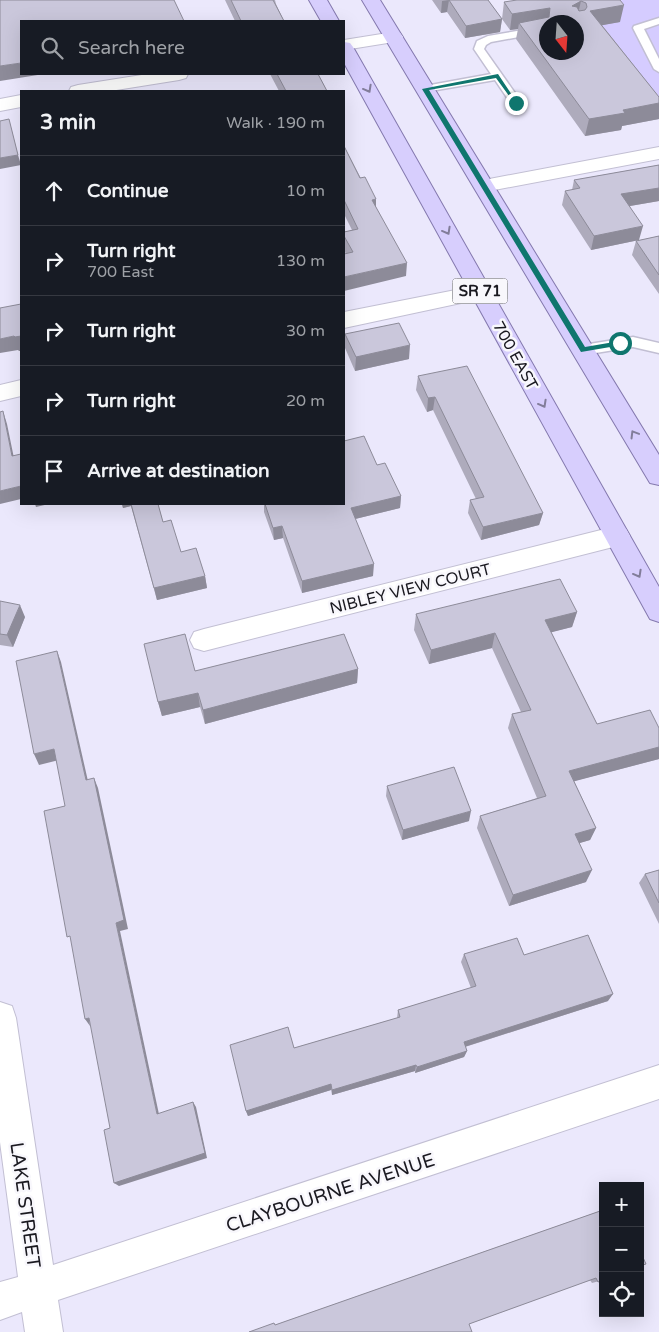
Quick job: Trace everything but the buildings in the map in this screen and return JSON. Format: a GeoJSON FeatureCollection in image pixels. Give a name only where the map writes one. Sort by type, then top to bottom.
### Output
{"type":"FeatureCollection","features":[{"type":"Feature","properties":{"kind":"main road"},"geometry":{"type":"LineString","coordinates":[[318,0],[329,20]]}},
{"type":"Feature","properties":{"kind":"main road"},"geometry":{"type":"LineString","coordinates":[[372,0],[659,476]]}},
{"type":"Feature","properties":{"kind":"main road","name":"700 EAST"},"geometry":{"type":"LineString","coordinates":[[345,48],[659,612]]}},
{"type":"Feature","properties":{"kind":"street"},"geometry":{"type":"LineString","coordinates":[[345,46],[394,37]]}},
{"type":"Feature","properties":{"kind":"street"},"geometry":{"type":"LineString","coordinates":[[84,90],[173,75]]}},
{"type":"Feature","properties":{"kind":"street"},"geometry":{"type":"LineString","coordinates":[[0,105],[20,101]]}},
{"type":"Feature","properties":{"kind":"street"},"geometry":{"type":"LineString","coordinates":[[484,186],[659,153]]}},
{"type":"Feature","properties":{"kind":"street"},"geometry":{"type":"LineString","coordinates":[[345,320],[480,292]]}},
{"type":"Feature","properties":{"kind":"street"},"geometry":{"type":"LineString","coordinates":[[0,393],[20,388]]}},
{"type":"Feature","properties":{"kind":"street","name":"NIBLEY VIEW COURT"},"geometry":{"type":"LineString","coordinates":[[204,640],[617,536]]}},
{"type":"Feature","properties":{"kind":"street","name":"LAKE STREET"},"geometry":{"type":"LineString","coordinates":[[0,1018],[44,1332]]}},
{"type":"Feature","properties":{"kind":"street","name":"CLAYBOURNE AVENUE"},"geometry":{"type":"LineString","coordinates":[[0,1301],[659,1082]]}},
{"type":"Feature","properties":{"kind":"lane"},"geometry":{"type":"LineString","coordinates":[[659,21],[638,28],[659,69]]}},
{"type":"Feature","properties":{"kind":"lane"},"geometry":{"type":"LineString","coordinates":[[516,103],[479,49],[481,43],[488,39],[539,29]]}},
{"type":"Feature","properties":{"kind":"lane"},"geometry":{"type":"LineString","coordinates":[[425,89],[498,76]]}},
{"type":"Feature","properties":{"kind":"lane"},"geometry":{"type":"LineString","coordinates":[[583,350],[633,342],[659,348]]}},
{"type":"Feature","properties":{"kind":"shaded area"},"geometry":{"type":"Polygon","coordinates":[[[623,0],[659,0],[659,98],[585,7],[623,0]]]}},
{"type":"Feature","properties":{"kind":"route"},"geometry":{"type":"LineString","coordinates":[[516,103],[498,76],[425,89],[583,350],[620,343]]}}]}
